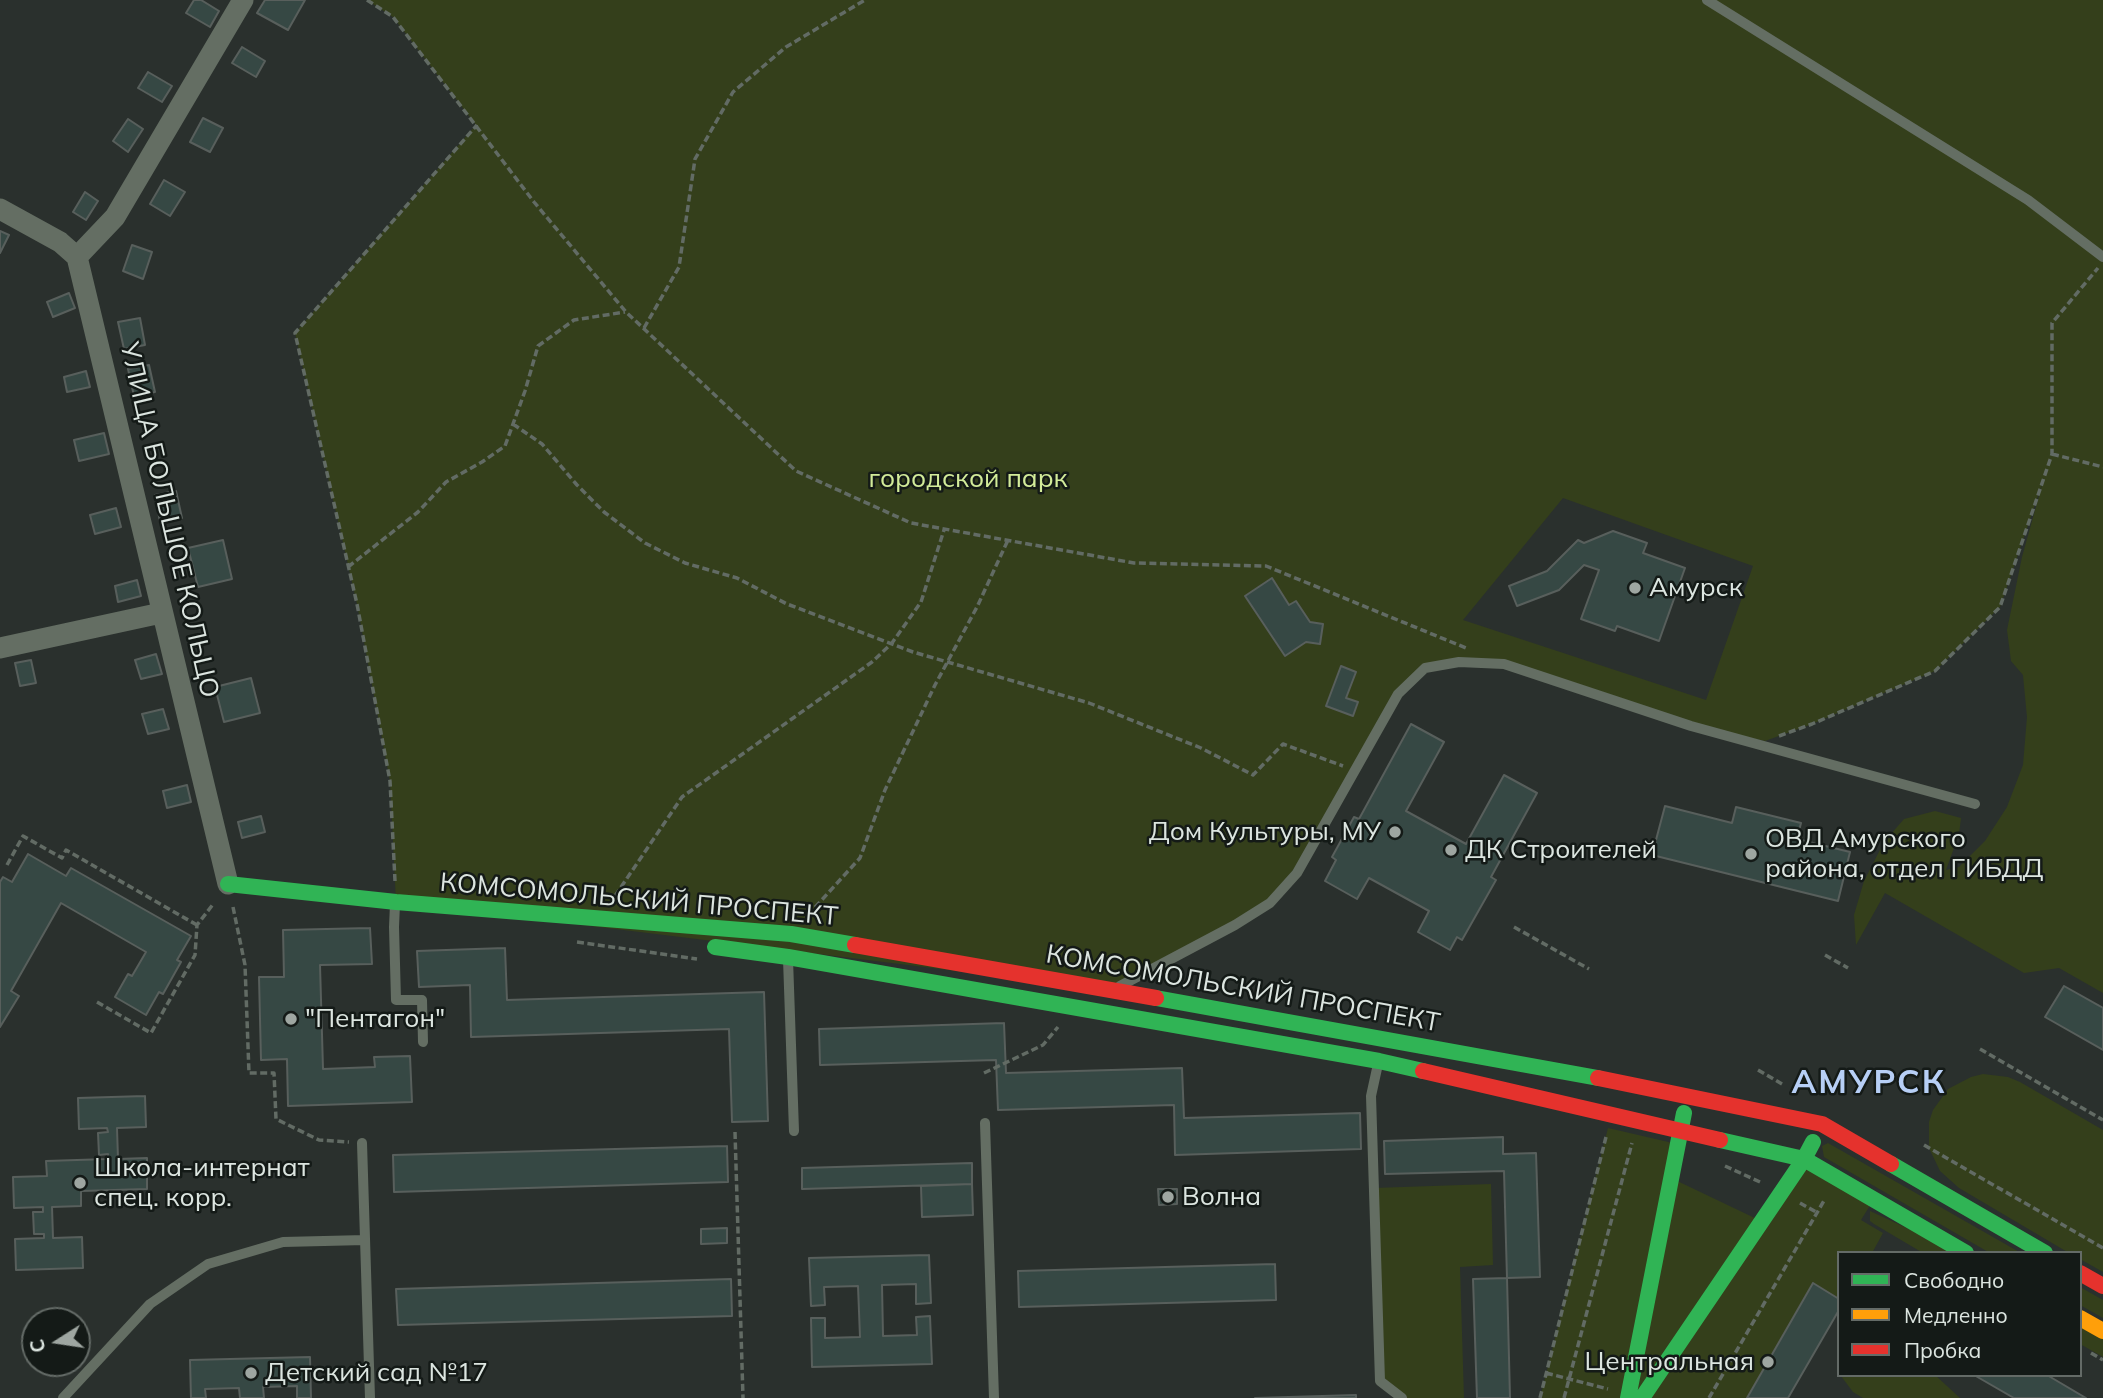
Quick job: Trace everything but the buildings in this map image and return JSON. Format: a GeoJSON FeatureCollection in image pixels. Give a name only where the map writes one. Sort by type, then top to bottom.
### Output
{"type":"FeatureCollection","features":[{"type":"Feature","properties":{"kind":"street"},"geometry":{"type":"LineString","coordinates":[[0,209],[60,242],[77,257],[115,217],[243,0]]}},
{"type":"Feature","properties":{"kind":"street","name":"УЛИЦА БОЛЬШОЕ КОЛЬЦО"},"geometry":{"type":"LineString","coordinates":[[77,257],[228,884]]}},
{"type":"Feature","properties":{"kind":"street"},"geometry":{"type":"LineString","coordinates":[[0,648],[161,612]]}},
{"type":"Feature","properties":{"kind":"street","name":"КОМСОМОЛЬСКИЙ ПРОСПЕКТ"},"geometry":{"type":"LineString","coordinates":[[228,884],[396,902],[791,934],[1527,1063],[1822,1124],[2042,1251]]}},
{"type":"Feature","properties":{"kind":"street","name":"КОМСОМОЛЬСКИЙ ПРОСПЕКТ"},"geometry":{"type":"LineString","coordinates":[[396,902],[666,940]]}},
{"type":"Feature","properties":{"kind":"street","name":"КОМСОМОЛЬСКИЙ ПРОСПЕКТ"},"geometry":{"type":"LineString","coordinates":[[693,944],[788,957],[1379,1061],[1804,1159],[1963,1251]]}},
{"type":"Feature","properties":{"kind":"street"},"geometry":{"type":"LineString","coordinates":[[1633,1397],[1679,1130],[1688,1097]]}},
{"type":"Feature","properties":{"kind":"street"},"geometry":{"type":"LineString","coordinates":[[1633,1397],[1804,1159],[1822,1124]]}},
{"type":"Feature","properties":{"kind":"street"},"geometry":{"type":"LineString","coordinates":[[2082,1274],[2103,1286]]}},
{"type":"Feature","properties":{"kind":"street"},"geometry":{"type":"LineString","coordinates":[[2082,1319],[2103,1331]]}},
{"type":"Feature","properties":{"kind":"lane"},"geometry":{"type":"LineString","coordinates":[[1707,0],[2028,200],[2103,259]]}},
{"type":"Feature","properties":{"kind":"lane"},"geometry":{"type":"LineString","coordinates":[[1111,990],[1235,925],[1270,903],[1297,873],[1398,694],[1424,668],[1459,662],[1504,664],[1691,726],[1975,804]]}},
{"type":"Feature","properties":{"kind":"lane"},"geometry":{"type":"LineString","coordinates":[[396,902],[396,1000],[422,999],[423,1042]]}},
{"type":"Feature","properties":{"kind":"lane"},"geometry":{"type":"LineString","coordinates":[[791,934],[788,957],[793,1131]]}},
{"type":"Feature","properties":{"kind":"lane"},"geometry":{"type":"LineString","coordinates":[[1379,1061],[1371,1096],[1380,1381],[1402,1398]]}},
{"type":"Feature","properties":{"kind":"lane"},"geometry":{"type":"LineString","coordinates":[[985,1123],[993,1398]]}},
{"type":"Feature","properties":{"kind":"lane"},"geometry":{"type":"LineString","coordinates":[[362,1143],[370,1398]]}},
{"type":"Feature","properties":{"kind":"lane"},"geometry":{"type":"LineString","coordinates":[[63,1398],[150,1304],[208,1264],[283,1242],[365,1240]]}},
{"type":"Feature","properties":{"kind":"path"},"geometry":{"type":"LineString","coordinates":[[367,0],[393,18],[534,202],[626,312],[796,471],[911,523],[1134,563],[1266,566],[1466,648]]}},
{"type":"Feature","properties":{"kind":"path"},"geometry":{"type":"LineString","coordinates":[[644,328],[679,267],[695,159],[733,92],[786,47],[865,0]]}},
{"type":"Feature","properties":{"kind":"path"},"geometry":{"type":"LineString","coordinates":[[396,902],[390,781],[348,567],[295,332],[477,125]]}},
{"type":"Feature","properties":{"kind":"path"},"geometry":{"type":"LineString","coordinates":[[1777,737],[1935,671],[2000,607],[2052,454],[2052,323],[2103,259]]}},
{"type":"Feature","properties":{"kind":"path"},"geometry":{"type":"LineString","coordinates":[[348,567],[418,512],[446,482],[482,463],[505,446],[538,346],[574,320],[626,312]]}},
{"type":"Feature","properties":{"kind":"path"},"geometry":{"type":"LineString","coordinates":[[513,424],[542,444],[604,512],[645,543],[685,563],[737,578],[787,604],[835,624],[1089,703],[1201,748],[1253,775],[1283,744],[1355,770]]}},
{"type":"Feature","properties":{"kind":"path"},"geometry":{"type":"LineString","coordinates":[[2052,454],[2103,467]]}},
{"type":"Feature","properties":{"kind":"path"},"geometry":{"type":"LineString","coordinates":[[601,919],[682,797],[872,662],[892,643],[921,602],[944,529]]}},
{"type":"Feature","properties":{"kind":"path"},"geometry":{"type":"LineString","coordinates":[[791,934],[860,858],[886,790],[1008,540]]}},
{"type":"Feature","properties":{"kind":"path"},"geometry":{"type":"LineString","coordinates":[[7,864],[23,836],[62,858],[66,850],[197,925]]}},
{"type":"Feature","properties":{"kind":"path"},"geometry":{"type":"LineString","coordinates":[[97,1002],[151,1033],[195,956],[197,925],[228,884]]}},
{"type":"Feature","properties":{"kind":"path"},"geometry":{"type":"LineString","coordinates":[[228,884],[245,965],[248,1073],[274,1073],[276,1119],[319,1139],[362,1143]]}},
{"type":"Feature","properties":{"kind":"path"},"geometry":{"type":"LineString","coordinates":[[1514,928],[1589,969]]}},
{"type":"Feature","properties":{"kind":"path"},"geometry":{"type":"LineString","coordinates":[[1825,955],[1848,968]]}},
{"type":"Feature","properties":{"kind":"path"},"geometry":{"type":"LineString","coordinates":[[984,1073],[1044,1045],[1063,1020]]}},
{"type":"Feature","properties":{"kind":"path"},"geometry":{"type":"LineString","coordinates":[[1980,1048],[2103,1120]]}},
{"type":"Feature","properties":{"kind":"path"},"geometry":{"type":"LineString","coordinates":[[1758,1070],[1782,1084]]}},
{"type":"Feature","properties":{"kind":"path"},"geometry":{"type":"LineString","coordinates":[[1540,1398],[1608,1128]]}},
{"type":"Feature","properties":{"kind":"path"},"geometry":{"type":"LineString","coordinates":[[735,1132],[743,1398]]}},
{"type":"Feature","properties":{"kind":"path"},"geometry":{"type":"LineString","coordinates":[[1564,1398],[1634,1134]]}},
{"type":"Feature","properties":{"kind":"path"},"geometry":{"type":"LineString","coordinates":[[1924,1145],[2103,1248]]}},
{"type":"Feature","properties":{"kind":"path"},"geometry":{"type":"LineString","coordinates":[[1723,1165],[1781,1192]]}},
{"type":"Feature","properties":{"kind":"path"},"geometry":{"type":"LineString","coordinates":[[1709,1398],[1824,1199]]}},
{"type":"Feature","properties":{"kind":"path"},"geometry":{"type":"LineString","coordinates":[[1546,1373],[1633,1397]]}},
{"type":"Feature","properties":{"kind":"green space","name":"городской парк"},"geometry":{"type":"Polygon","coordinates":[[[367,0],[2103,0],[2103,993],[2059,968],[2024,973],[1885,893],[1856,945],[1854,915],[1864,881],[1884,842],[1904,819],[1935,811],[1961,818],[1959,834],[1946,870],[1959,867],[1985,841],[2007,807],[2023,765],[2027,717],[2023,675],[2011,661],[2007,630],[2022,557],[2044,478],[2000,607],[1935,671],[1812,724],[1765,741],[1691,726],[1504,664],[1425,668],[1398,694],[1331,816],[1270,903],[1111,990],[396,902],[390,781],[357,604],[295,333],[476,125],[393,17],[367,0]],[[1563,498],[1463,620],[1706,700],[1753,566],[1563,498]]]}},
{"type":"Feature","properties":{"kind":"green space"},"geometry":{"type":"Polygon","coordinates":[[[1983,1074],[2008,1077],[2103,1130],[2103,1272],[2082,1260],[2082,1251],[2066,1251],[1959,1188],[1940,1171],[1929,1148],[1929,1122],[1933,1110],[1948,1089],[1983,1074]]]}},
{"type":"Feature","properties":{"kind":"green space"},"geometry":{"type":"Polygon","coordinates":[[[1608,1128],[1677,1144],[1671,1178],[1761,1221],[1804,1159],[1874,1199],[1861,1220],[1883,1233],[1873,1251],[1837,1251],[1837,1298],[1812,1284],[1747,1398],[1540,1398],[1608,1128]]]}},
{"type":"Feature","properties":{"kind":"green space"},"geometry":{"type":"Polygon","coordinates":[[[1828,1143],[2017,1251],[1987,1251],[1824,1157],[1822,1146],[1828,1143]]]}},
{"type":"Feature","properties":{"kind":"green space"},"geometry":{"type":"Polygon","coordinates":[[[1491,1184],[1493,1265],[1460,1267],[1464,1398],[1402,1398],[1380,1381],[1374,1188],[1491,1184]]]}},
{"type":"Feature","properties":{"kind":"green space"},"geometry":{"type":"Polygon","coordinates":[[[1870,1211],[1957,1251],[1920,1251],[1870,1221],[1870,1211]]]}},
{"type":"Feature","properties":{"kind":"green space"},"geometry":{"type":"Polygon","coordinates":[[[2082,1288],[2103,1300],[2103,1318],[2082,1306],[2082,1288]]]}},
{"type":"Feature","properties":{"kind":"green space"},"geometry":{"type":"Polygon","coordinates":[[[2082,1322],[2103,1334],[2103,1357],[2082,1345],[2082,1322]]]}},
{"type":"Feature","properties":{"kind":"green space"},"geometry":{"type":"Polygon","coordinates":[[[1842,1377],[1937,1377],[1960,1398],[1863,1398],[1853,1392],[1842,1377]]]}},
{"type":"Feature","properties":{"kind":"traffic: fast"},"geometry":{"type":"LineString","coordinates":[[228,884],[396,902],[791,934],[855,945]]}},
{"type":"Feature","properties":{"kind":"traffic: fast"},"geometry":{"type":"LineString","coordinates":[[715,947],[788,957],[1423,1071]]}},
{"type":"Feature","properties":{"kind":"traffic: fast"},"geometry":{"type":"LineString","coordinates":[[1156,998],[1598,1078]]}},
{"type":"Feature","properties":{"kind":"traffic: fast"},"geometry":{"type":"LineString","coordinates":[[1628,1398],[1684,1113]]}},
{"type":"Feature","properties":{"kind":"traffic: fast"},"geometry":{"type":"LineString","coordinates":[[1720,1140],[1804,1159],[1963,1251]]}},
{"type":"Feature","properties":{"kind":"traffic: fast"},"geometry":{"type":"LineString","coordinates":[[1642,1398],[1813,1142]]}},
{"type":"Feature","properties":{"kind":"traffic: fast"},"geometry":{"type":"LineString","coordinates":[[1891,1164],[2042,1251]]}},
{"type":"Feature","properties":{"kind":"traffic: slow"},"geometry":{"type":"LineString","coordinates":[[2082,1319],[2103,1331]]}},
{"type":"Feature","properties":{"kind":"traffic: jam"},"geometry":{"type":"LineString","coordinates":[[855,945],[1156,998]]}},
{"type":"Feature","properties":{"kind":"traffic: jam"},"geometry":{"type":"LineString","coordinates":[[1423,1071],[1720,1140]]}},
{"type":"Feature","properties":{"kind":"traffic: jam"},"geometry":{"type":"LineString","coordinates":[[1598,1078],[1822,1124],[1891,1164]]}},
{"type":"Feature","properties":{"kind":"traffic: jam"},"geometry":{"type":"LineString","coordinates":[[2082,1274],[2103,1286]]}},
{"type":"Feature","properties":{"kind":"place","name":"Амурск"},"geometry":{"type":"Point","coordinates":[1635,588]}},
{"type":"Feature","properties":{"kind":"place","name":"Дом Культуры, МУ"},"geometry":{"type":"Point","coordinates":[1395,832]}},
{"type":"Feature","properties":{"kind":"place","name":"ДК Строителей"},"geometry":{"type":"Point","coordinates":[1451,850]}},
{"type":"Feature","properties":{"kind":"place","name":"ОВД Амурского района, отдел ГИБДД"},"geometry":{"type":"Point","coordinates":[1751,854]}},
{"type":"Feature","properties":{"kind":"place","name":"\"Пентагон\""},"geometry":{"type":"Point","coordinates":[291,1019]}},
{"type":"Feature","properties":{"kind":"place","name":"Школа-интернат спец. корр."},"geometry":{"type":"Point","coordinates":[80,1183]}},
{"type":"Feature","properties":{"kind":"place","name":"Волна"},"geometry":{"type":"Point","coordinates":[1168,1197]}},
{"type":"Feature","properties":{"kind":"place","name":"Центральная"},"geometry":{"type":"Point","coordinates":[1768,1362]}},
{"type":"Feature","properties":{"kind":"place","name":"Детский сад №17"},"geometry":{"type":"Point","coordinates":[251,1373]}},
{"type":"Feature","properties":{"kind":"district","name":"АМУРСК"},"geometry":{"type":"Point","coordinates":[1869,1083]}}]}
